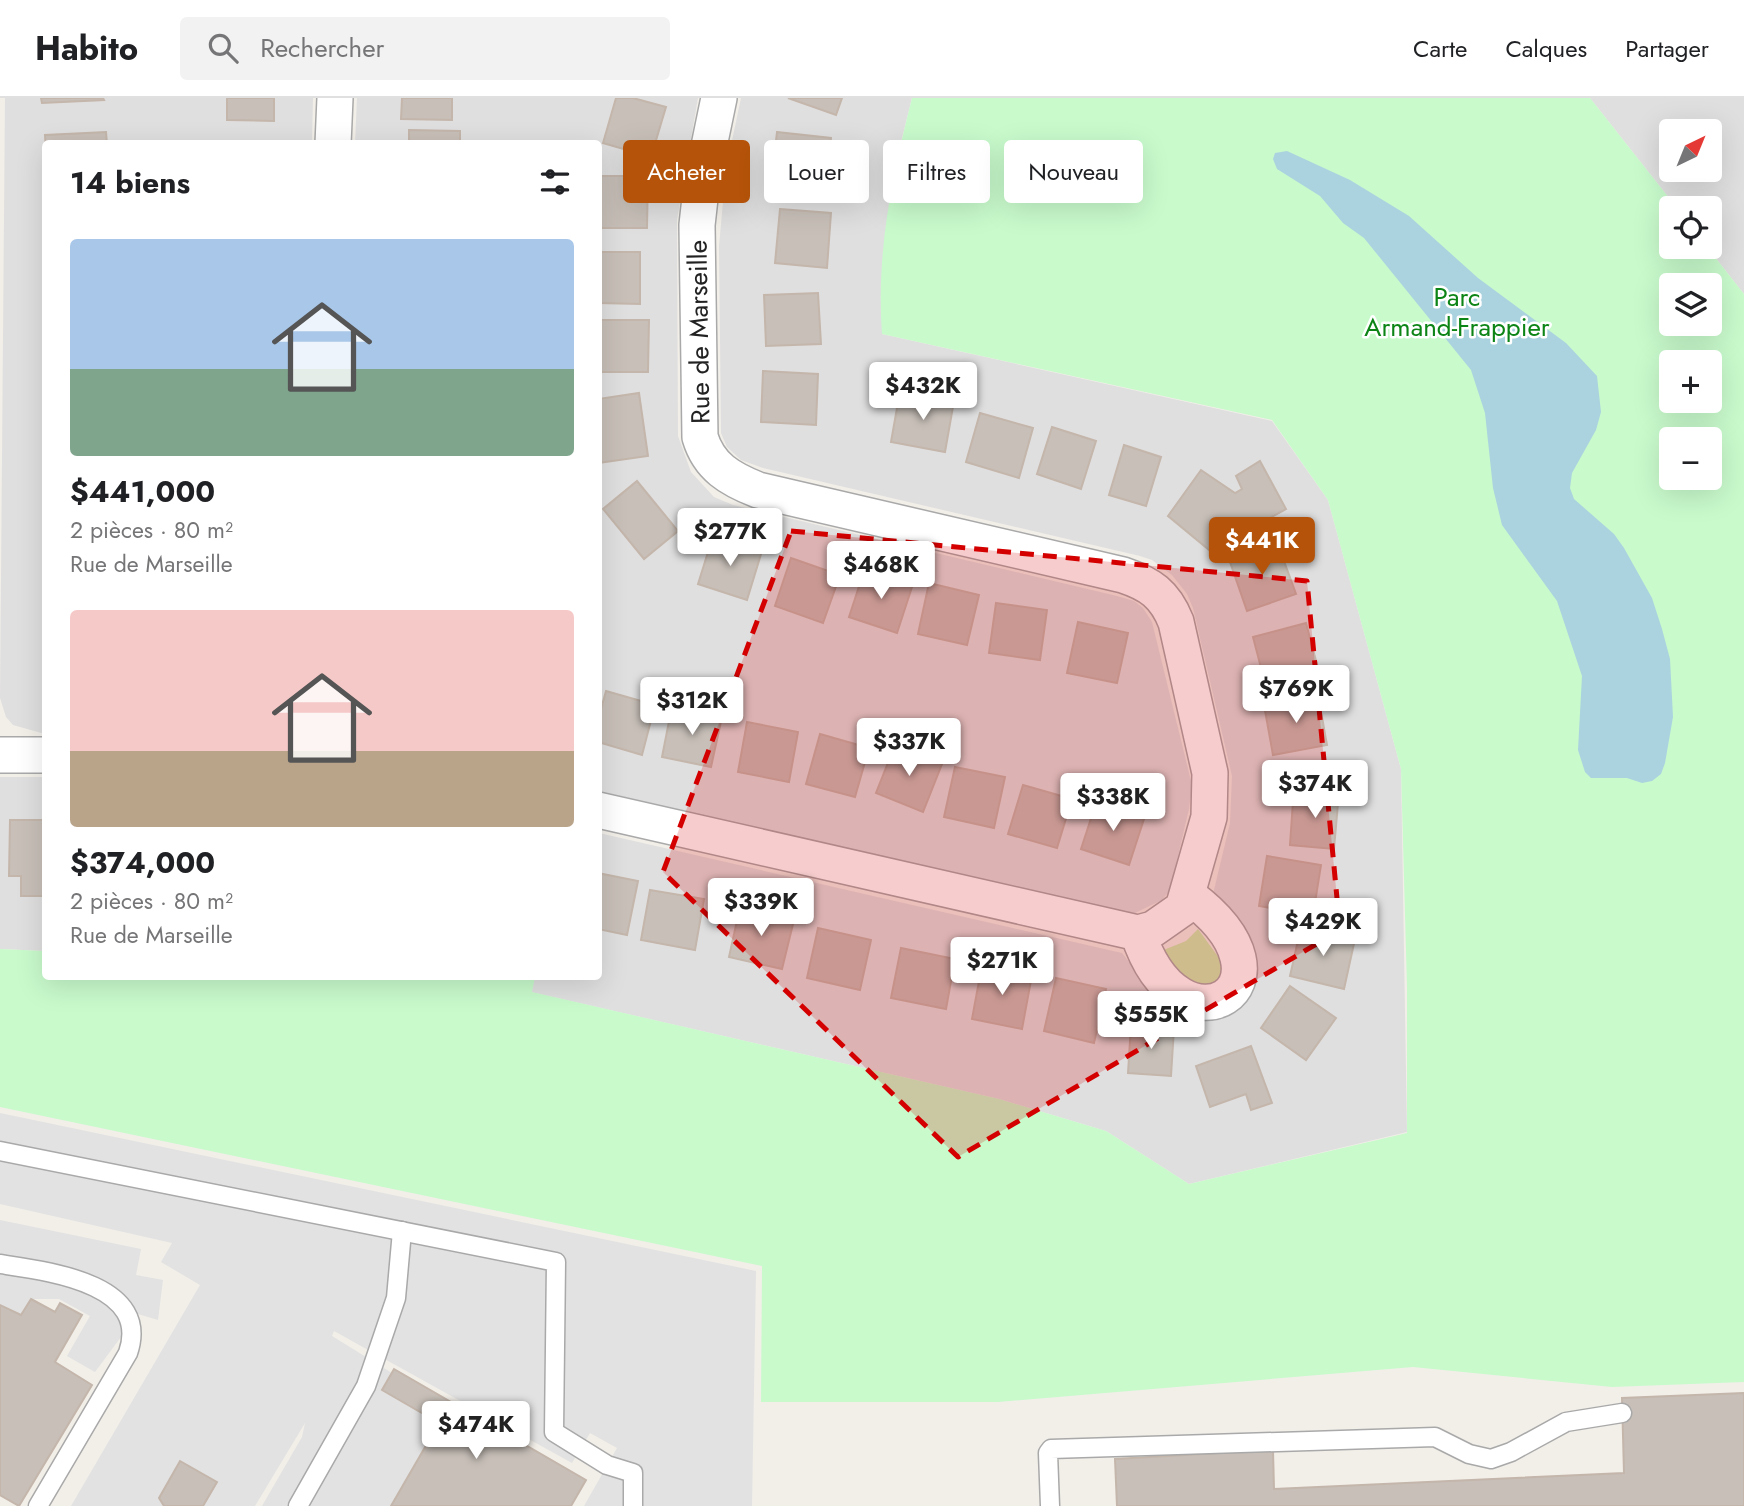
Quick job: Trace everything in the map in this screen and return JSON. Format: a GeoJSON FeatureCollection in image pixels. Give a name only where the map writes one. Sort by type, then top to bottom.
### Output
{"type":"FeatureCollection","features":[{"type":"Feature","properties":{"kind":"street"},"geometry":{"type":"LineString","coordinates":[[333,140],[335,98]]}},
{"type":"Feature","properties":{"kind":"street","name":"Rue de Marseille"},"geometry":{"type":"LineString","coordinates":[[719,98],[702,180],[697,225],[700,437],[705,452],[719,470],[758,491],[1123,575],[1150,586],[1162,596],[1176,622],[1210,773],[1209,817],[1189,896],[1183,908],[1170,920],[1138,933]]}},
{"type":"Feature","properties":{"kind":"street"},"geometry":{"type":"LineString","coordinates":[[0,755],[42,755]]}},
{"type":"Feature","properties":{"kind":"street"},"geometry":{"type":"LineString","coordinates":[[602,811],[1138,933],[1149,958],[1182,998],[1194,1003],[1224,998],[1241,974],[1241,961],[1235,946],[1209,914],[1189,896]]}},
{"type":"Feature","properties":{"kind":"lane"},"geometry":{"type":"LineString","coordinates":[[0,1152],[556,1262],[554,1432],[607,1465],[633,1473],[633,1506]]}},
{"type":"Feature","properties":{"kind":"lane"},"geometry":{"type":"LineString","coordinates":[[298,1506],[366,1386],[396,1298],[402,1231]]}},
{"type":"Feature","properties":{"kind":"lane"},"geometry":{"type":"LineString","coordinates":[[0,1264],[57,1273],[90,1284],[121,1305],[133,1332],[128,1353],[38,1506]]}},
{"type":"Feature","properties":{"kind":"lane"},"geometry":{"type":"LineString","coordinates":[[1050,1506],[1048,1453],[1051,1449],[1435,1437],[1469,1454],[1491,1459],[1511,1452],[1566,1422],[1622,1413]]}},
{"type":"Feature","properties":{"kind":"highlighted area"},"geometry":{"type":"Polygon","coordinates":[[[791,531],[1307,581],[1340,930],[958,1157],[663,872],[791,531]]]}},
{"type":"Feature","properties":{"kind":"shaded area"},"geometry":{"type":"Polygon","coordinates":[[[5,98],[313,98],[312,140],[42,140],[42,733],[13,725],[6,717],[0,698],[5,98]]]}},
{"type":"Feature","properties":{"kind":"shaded area"},"geometry":{"type":"Polygon","coordinates":[[[357,98],[698,98],[691,140],[623,140],[623,203],[680,203],[677,220],[678,436],[691,472],[714,497],[733,505],[1117,596],[1134,601],[1143,608],[1152,622],[1192,785],[1170,890],[1162,900],[1135,913],[1122,911],[602,792],[602,140],[355,140],[357,98]]]}},
{"type":"Feature","properties":{"kind":"shaded area"},"geometry":{"type":"Polygon","coordinates":[[[741,98],[912,98],[902,140],[883,140],[883,203],[893,203],[882,334],[1272,421],[1328,500],[1401,769],[1407,1132],[1189,1184],[1106,1131],[999,1099],[531,992],[534,980],[602,980],[602,834],[1122,953],[1165,1008],[1191,1020],[1214,1019],[1232,1011],[1255,979],[1255,951],[1249,938],[1213,894],[1230,823],[1232,776],[1193,608],[1187,594],[1172,575],[1152,560],[1140,556],[763,468],[741,460],[727,447],[721,433],[719,246],[723,203],[750,203],[750,140],[732,140],[741,98]]]}},
{"type":"Feature","properties":{"kind":"shaded area"},"geometry":{"type":"Polygon","coordinates":[[[1590,98],[1744,98],[1744,294],[1716,259],[1722,259],[1722,196],[1668,196],[1590,98]]]}},
{"type":"Feature","properties":{"kind":"shaded area"},"geometry":{"type":"Polygon","coordinates":[[[0,777],[42,777],[42,951],[0,949],[0,777]]]}},
{"type":"Feature","properties":{"kind":"shaded area"},"geometry":{"type":"Polygon","coordinates":[[[0,1113],[756,1271],[752,1506],[584,1506],[617,1448],[590,1433],[572,1463],[334,1331],[332,1336],[392,1373],[382,1390],[439,1423],[391,1506],[262,1506],[302,1437],[305,1423],[255,1506],[71,1506],[200,1285],[161,1262],[172,1243],[0,1204],[0,1113]]]}},
{"type":"Feature","properties":{"kind":"shaded area"},"geometry":{"type":"Polygon","coordinates":[[[0,1220],[141,1249],[136,1275],[163,1280],[158,1320],[138,1314],[95,1372],[67,1356],[90,1316],[59,1299],[31,1299],[21,1315],[0,1305],[0,1220]]]}},
{"type":"Feature","properties":{"kind":"green space","name":"Parc Armand-Frappier"},"geometry":{"type":"Polygon","coordinates":[[[912,98],[1590,98],[1668,196],[1659,196],[1659,259],[1716,259],[1744,294],[1744,1382],[1612,1387],[1413,1367],[998,1402],[761,1402],[762,1266],[0,1107],[0,949],[42,951],[42,980],[534,980],[532,992],[999,1099],[1106,1131],[1189,1184],[1407,1133],[1407,987],[1401,769],[1328,500],[1272,420],[882,334],[881,274],[889,203],[990,203],[990,140],[902,140],[912,98]]]}},
{"type":"Feature","properties":{"kind":"green space"},"geometry":{"type":"Polygon","coordinates":[[[1198,929],[1222,962],[1219,982],[1192,988],[1161,951],[1186,941],[1198,929]]]}},
{"type":"Feature","properties":{"kind":"water"},"geometry":{"type":"Polygon","coordinates":[[[1287,151],[1350,180],[1409,216],[1478,278],[1566,343],[1597,376],[1601,412],[1596,430],[1572,473],[1570,488],[1574,499],[1614,534],[1624,548],[1652,598],[1662,629],[1670,659],[1673,717],[1665,763],[1661,774],[1652,781],[1642,783],[1627,778],[1591,778],[1585,772],[1578,750],[1582,676],[1557,601],[1502,525],[1493,488],[1485,413],[1471,370],[1364,238],[1343,223],[1320,196],[1277,169],[1273,159],[1275,153],[1287,151]]]}},
{"type":"Feature","properties":{"kind":"building"},"geometry":{"type":"Polygon","coordinates":[[[41,98],[103,98],[104,100],[42,103],[41,98]]]}},
{"type":"Feature","properties":{"kind":"building"},"geometry":{"type":"Polygon","coordinates":[[[227,98],[274,98],[274,121],[227,120],[227,98]]]}},
{"type":"Feature","properties":{"kind":"building"},"geometry":{"type":"Polygon","coordinates":[[[402,98],[452,98],[452,120],[401,119],[402,98]]]}},
{"type":"Feature","properties":{"kind":"building"},"geometry":{"type":"Polygon","coordinates":[[[616,98],[633,98],[666,107],[656,140],[623,140],[623,149],[603,143],[616,98]]]}},
{"type":"Feature","properties":{"kind":"building"},"geometry":{"type":"Polygon","coordinates":[[[788,98],[842,98],[836,115],[788,98]]]}},
{"type":"Feature","properties":{"kind":"building"},"geometry":{"type":"Polygon","coordinates":[[[409,130],[460,131],[460,140],[409,140],[409,130]]]}},
{"type":"Feature","properties":{"kind":"building"},"geometry":{"type":"Polygon","coordinates":[[[106,132],[107,140],[45,140],[45,135],[106,132]]]}},
{"type":"Feature","properties":{"kind":"building"},"geometry":{"type":"Polygon","coordinates":[[[777,132],[831,138],[831,140],[776,140],[777,132]]]}},
{"type":"Feature","properties":{"kind":"building"},"geometry":{"type":"Polygon","coordinates":[[[602,176],[623,176],[623,203],[647,203],[647,228],[602,228],[602,176]]]}},
{"type":"Feature","properties":{"kind":"building"},"geometry":{"type":"Polygon","coordinates":[[[780,209],[831,213],[827,268],[775,263],[780,209]]]}},
{"type":"Feature","properties":{"kind":"building"},"geometry":{"type":"Polygon","coordinates":[[[602,252],[640,252],[640,304],[602,303],[602,252]]]}},
{"type":"Feature","properties":{"kind":"building"},"geometry":{"type":"Polygon","coordinates":[[[818,293],[821,344],[766,346],[764,295],[818,293]]]}},
{"type":"Feature","properties":{"kind":"building"},"geometry":{"type":"Polygon","coordinates":[[[602,320],[649,320],[648,372],[602,372],[602,320]]]}},
{"type":"Feature","properties":{"kind":"building"},"geometry":{"type":"Polygon","coordinates":[[[763,371],[818,374],[816,425],[761,422],[763,371]]]}},
{"type":"Feature","properties":{"kind":"building"},"geometry":{"type":"Polygon","coordinates":[[[900,391],[954,401],[945,452],[891,442],[900,391]]]}},
{"type":"Feature","properties":{"kind":"building"},"geometry":{"type":"Polygon","coordinates":[[[639,393],[648,456],[602,462],[602,398],[639,393]]]}},
{"type":"Feature","properties":{"kind":"building"},"geometry":{"type":"Polygon","coordinates":[[[980,413],[1033,428],[1019,478],[966,462],[980,413]]]}},
{"type":"Feature","properties":{"kind":"building"},"geometry":{"type":"Polygon","coordinates":[[[1052,427],[1096,441],[1081,489],[1037,474],[1052,427]]]}},
{"type":"Feature","properties":{"kind":"building"},"geometry":{"type":"Polygon","coordinates":[[[1124,445],[1161,457],[1146,506],[1109,495],[1124,445]]]}},
{"type":"Feature","properties":{"kind":"building"},"geometry":{"type":"Polygon","coordinates":[[[1260,461],[1286,509],[1243,533],[1237,524],[1214,554],[1168,516],[1201,470],[1235,493],[1242,489],[1236,476],[1260,461]]]}},
{"type":"Feature","properties":{"kind":"building"},"geometry":{"type":"Polygon","coordinates":[[[637,481],[678,531],[644,559],[603,509],[637,481]]]}},
{"type":"Feature","properties":{"kind":"building"},"geometry":{"type":"Polygon","coordinates":[[[713,536],[762,551],[747,600],[698,584],[713,536]]]}},
{"type":"Feature","properties":{"kind":"building"},"geometry":{"type":"Polygon","coordinates":[[[1277,542],[1296,594],[1247,611],[1229,559],[1277,542]]]}},
{"type":"Feature","properties":{"kind":"building"},"geometry":{"type":"Polygon","coordinates":[[[791,558],[840,575],[823,623],[775,606],[791,558]]]}},
{"type":"Feature","properties":{"kind":"building"},"geometry":{"type":"Polygon","coordinates":[[[865,568],[913,584],[897,633],[849,617],[865,568]]]}},
{"type":"Feature","properties":{"kind":"building"},"geometry":{"type":"Polygon","coordinates":[[[929,583],[979,595],[967,645],[918,634],[929,583]]]}},
{"type":"Feature","properties":{"kind":"building"},"geometry":{"type":"Polygon","coordinates":[[[996,603],[1047,610],[1040,660],[989,653],[996,603]]]}},
{"type":"Feature","properties":{"kind":"building"},"geometry":{"type":"Polygon","coordinates":[[[1078,622],[1128,633],[1117,683],[1067,673],[1078,622]]]}},
{"type":"Feature","properties":{"kind":"building"},"geometry":{"type":"Polygon","coordinates":[[[1306,623],[1319,672],[1266,687],[1253,637],[1306,623]]]}},
{"type":"Feature","properties":{"kind":"building"},"geometry":{"type":"Polygon","coordinates":[[[606,691],[655,705],[642,755],[602,743],[602,706],[606,691]]]}},
{"type":"Feature","properties":{"kind":"building"},"geometry":{"type":"Polygon","coordinates":[[[1318,695],[1327,745],[1273,755],[1264,705],[1318,695]]]}},
{"type":"Feature","properties":{"kind":"building"},"geometry":{"type":"Polygon","coordinates":[[[672,706],[722,717],[711,767],[662,757],[672,706]]]}},
{"type":"Feature","properties":{"kind":"building"},"geometry":{"type":"Polygon","coordinates":[[[747,722],[798,732],[789,782],[738,772],[747,722]]]}},
{"type":"Feature","properties":{"kind":"building"},"geometry":{"type":"Polygon","coordinates":[[[820,734],[869,748],[855,797],[806,784],[820,734]]]}},
{"type":"Feature","properties":{"kind":"building"},"geometry":{"type":"Polygon","coordinates":[[[895,745],[942,764],[923,812],[876,793],[895,745]]]}},
{"type":"Feature","properties":{"kind":"building"},"geometry":{"type":"Polygon","coordinates":[[[955,767],[1005,777],[994,828],[944,817],[955,767]]]}},
{"type":"Feature","properties":{"kind":"building"},"geometry":{"type":"Polygon","coordinates":[[[1023,785],[1072,799],[1057,848],[1008,834],[1023,785]]]}},
{"type":"Feature","properties":{"kind":"building"},"geometry":{"type":"Polygon","coordinates":[[[1305,789],[1339,792],[1334,849],[1290,845],[1293,801],[1304,802],[1305,789]]]}},
{"type":"Feature","properties":{"kind":"building"},"geometry":{"type":"Polygon","coordinates":[[[1097,800],[1145,816],[1129,865],[1081,849],[1097,800]]]}},
{"type":"Feature","properties":{"kind":"building"},"geometry":{"type":"Polygon","coordinates":[[[10,820],[42,820],[42,896],[21,896],[21,876],[9,876],[10,820]]]}},
{"type":"Feature","properties":{"kind":"building"},"geometry":{"type":"Polygon","coordinates":[[[1267,856],[1321,865],[1313,915],[1259,906],[1267,856]]]}},
{"type":"Feature","properties":{"kind":"building"},"geometry":{"type":"Polygon","coordinates":[[[602,874],[638,881],[627,935],[602,930],[602,874]]]}},
{"type":"Feature","properties":{"kind":"building"},"geometry":{"type":"Polygon","coordinates":[[[650,890],[704,899],[695,950],[641,940],[650,890]]]}},
{"type":"Feature","properties":{"kind":"building"},"geometry":{"type":"Polygon","coordinates":[[[740,907],[794,920],[782,969],[729,957],[740,907]]]}},
{"type":"Feature","properties":{"kind":"building"},"geometry":{"type":"Polygon","coordinates":[[[1301,927],[1355,939],[1344,989],[1290,976],[1301,927]]]}},
{"type":"Feature","properties":{"kind":"building"},"geometry":{"type":"Polygon","coordinates":[[[818,928],[871,940],[860,990],[807,978],[818,928]]]}},
{"type":"Feature","properties":{"kind":"building"},"geometry":{"type":"Polygon","coordinates":[[[901,948],[955,959],[946,1009],[891,998],[901,948]]]}},
{"type":"Feature","properties":{"kind":"building"},"geometry":{"type":"Polygon","coordinates":[[[982,965],[1032,975],[1022,1029],[972,1019],[982,965]]]}},
{"type":"Feature","properties":{"kind":"building"},"geometry":{"type":"Polygon","coordinates":[[[1056,978],[1106,989],[1094,1043],[1044,1031],[1056,978]]]}},
{"type":"Feature","properties":{"kind":"building"},"geometry":{"type":"Polygon","coordinates":[[[1290,986],[1336,1018],[1306,1060],[1261,1028],[1290,986]]]}},
{"type":"Feature","properties":{"kind":"building"},"geometry":{"type":"Polygon","coordinates":[[[1131,1025],[1174,1028],[1171,1076],[1128,1073],[1131,1025]]]}},
{"type":"Feature","properties":{"kind":"building"},"geometry":{"type":"Polygon","coordinates":[[[1251,1046],[1272,1103],[1251,1110],[1246,1094],[1210,1107],[1196,1066],[1251,1046]]]}},
{"type":"Feature","properties":{"kind":"building"},"geometry":{"type":"Polygon","coordinates":[[[31,1299],[55,1312],[60,1303],[82,1315],[55,1362],[92,1385],[19,1506],[0,1495],[0,1305],[21,1315],[31,1299]]]}},
{"type":"Feature","properties":{"kind":"building"},"geometry":{"type":"Polygon","coordinates":[[[394,1369],[586,1480],[571,1506],[391,1506],[439,1423],[382,1390],[394,1369]]]}},
{"type":"Feature","properties":{"kind":"building"},"geometry":{"type":"Polygon","coordinates":[[[1744,1393],[1744,1506],[1117,1506],[1115,1459],[1273,1450],[1274,1489],[1624,1473],[1622,1398],[1744,1393]]]}},
{"type":"Feature","properties":{"kind":"building"},"geometry":{"type":"Polygon","coordinates":[[[180,1461],[217,1482],[203,1506],[164,1506],[159,1498],[180,1461]]]}}]}
